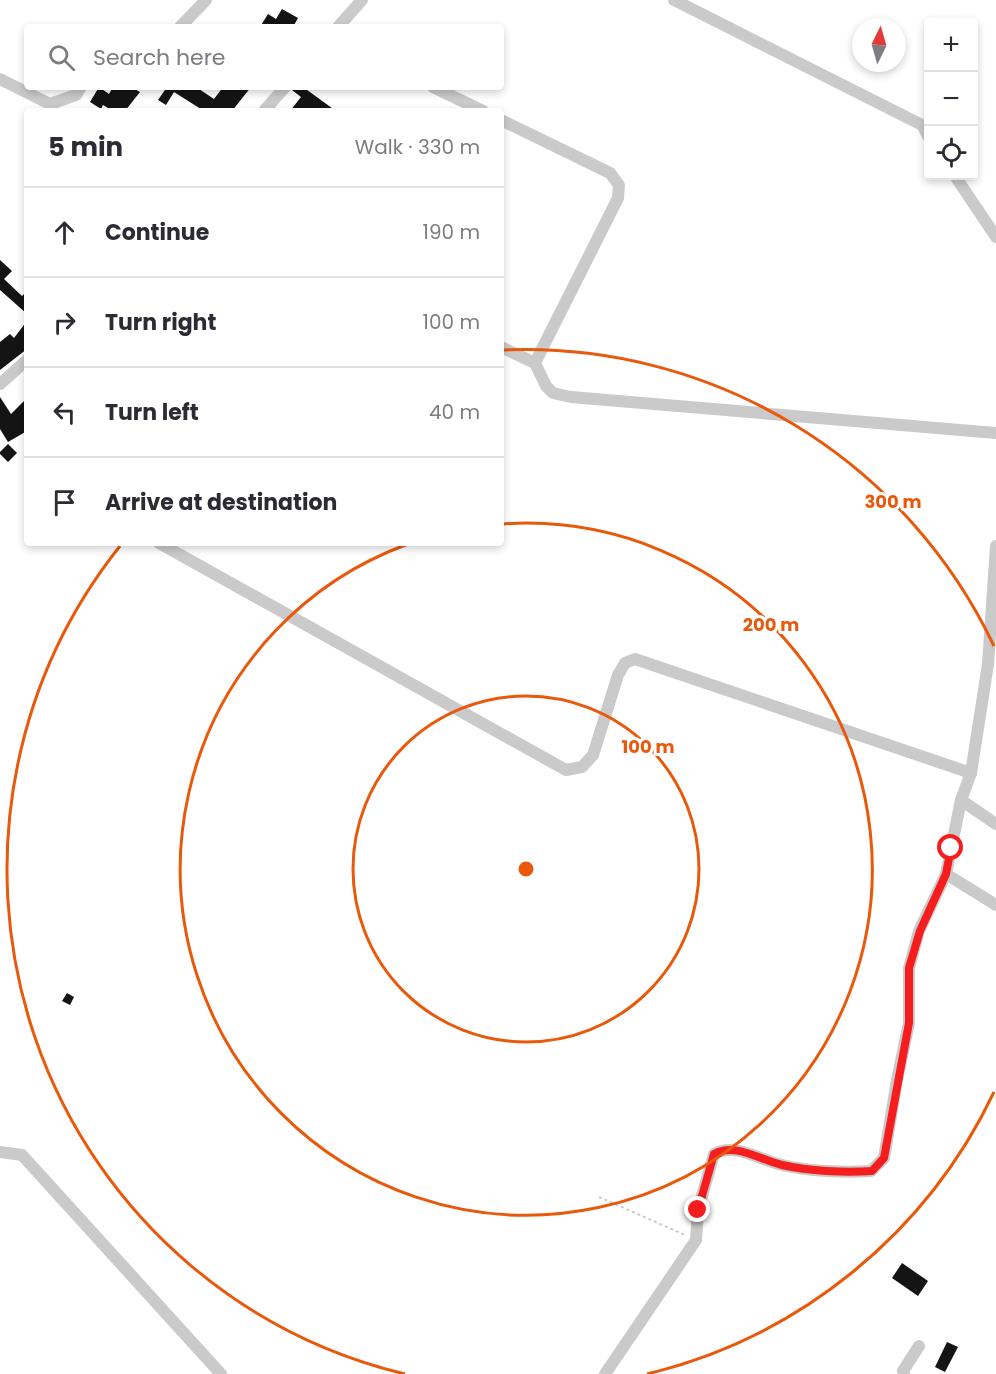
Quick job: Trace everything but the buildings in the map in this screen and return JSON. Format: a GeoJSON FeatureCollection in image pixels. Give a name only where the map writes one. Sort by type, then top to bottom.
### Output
{"type":"FeatureCollection","features":[{"type":"Feature","properties":{"kind":"street"},"geometry":{"type":"LineString","coordinates":[[183,24],[206,0]]}},
{"type":"Feature","properties":{"kind":"street"},"geometry":{"type":"LineString","coordinates":[[341,24],[362,0]]}},
{"type":"Feature","properties":{"kind":"street"},"geometry":{"type":"LineString","coordinates":[[674,0],[921,125],[924,130]]}},
{"type":"Feature","properties":{"kind":"street"},"geometry":{"type":"LineString","coordinates":[[0,79],[50,104],[76,95],[79,90]]}},
{"type":"Feature","properties":{"kind":"street"},"geometry":{"type":"LineString","coordinates":[[267,108],[282,90]]}},
{"type":"Feature","properties":{"kind":"street"},"geometry":{"type":"LineString","coordinates":[[439,90],[477,108]]}},
{"type":"Feature","properties":{"kind":"street"},"geometry":{"type":"LineString","coordinates":[[504,121],[610,173],[619,185],[618,198],[535,363]]}},
{"type":"Feature","properties":{"kind":"street"},"geometry":{"type":"LineString","coordinates":[[958,180],[996,237]]}},
{"type":"Feature","properties":{"kind":"street"},"geometry":{"type":"LineString","coordinates":[[504,348],[535,363],[546,386],[553,393],[571,397],[996,433]]}},
{"type":"Feature","properties":{"kind":"street"},"geometry":{"type":"LineString","coordinates":[[0,384],[24,363]]}},
{"type":"Feature","properties":{"kind":"street"},"geometry":{"type":"LineString","coordinates":[[164,546],[566,770],[582,766],[593,755],[618,675],[626,663],[635,659],[971,773]]}},
{"type":"Feature","properties":{"kind":"street"},"geometry":{"type":"LineString","coordinates":[[605,1374],[696,1240],[698,1210],[714,1154],[723,1149],[735,1150],[783,1165],[852,1173],[872,1171],[884,1158],[909,1023],[909,968],[920,931],[946,874],[961,800],[971,773],[988,663],[996,546]]}},
{"type":"Feature","properties":{"kind":"street"},"geometry":{"type":"LineString","coordinates":[[961,800],[996,824]]}},
{"type":"Feature","properties":{"kind":"street"},"geometry":{"type":"LineString","coordinates":[[946,874],[996,905]]}},
{"type":"Feature","properties":{"kind":"street"},"geometry":{"type":"LineString","coordinates":[[0,1152],[22,1155],[221,1374]]}},
{"type":"Feature","properties":{"kind":"street"},"geometry":{"type":"LineString","coordinates":[[904,1374],[903,1371],[919,1346]]}},
{"type":"Feature","properties":{"kind":"path"},"geometry":{"type":"LineString","coordinates":[[599,1197],[696,1240]]}},
{"type":"Feature","properties":{"kind":"route"},"geometry":{"type":"LineString","coordinates":[[698,1210],[714,1154],[723,1149],[735,1150],[783,1165],[852,1173],[872,1171],[884,1158],[909,1023],[909,968],[920,931],[946,874],[951,848]]}}]}
